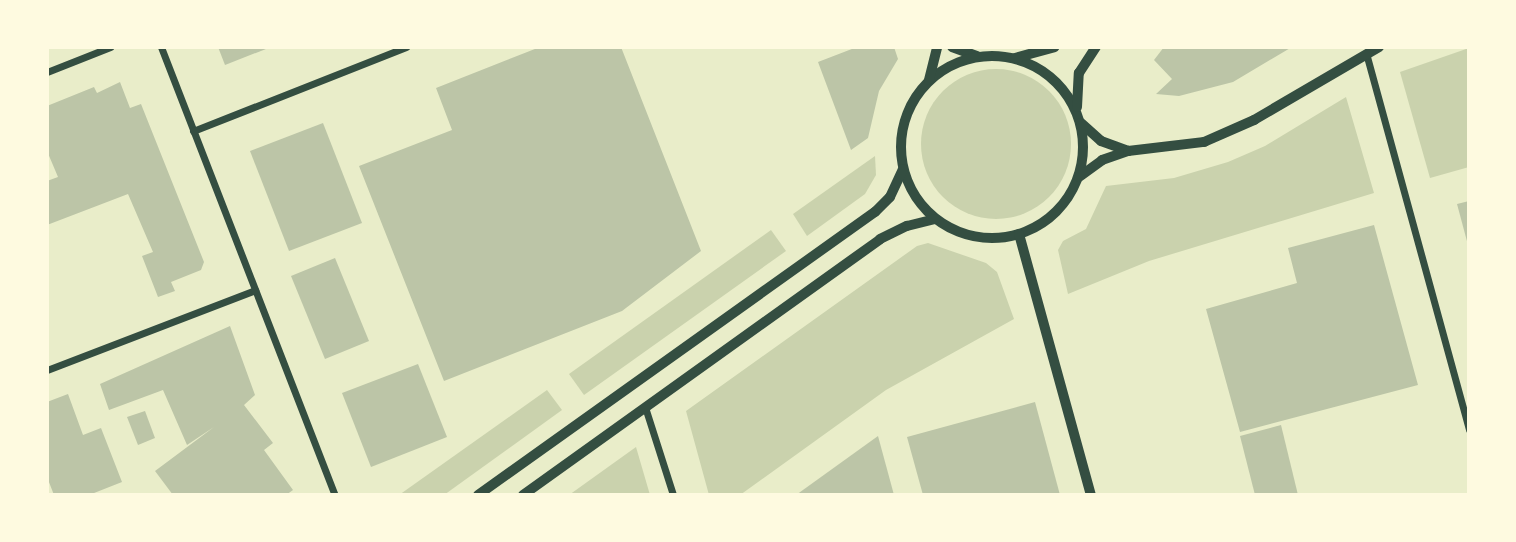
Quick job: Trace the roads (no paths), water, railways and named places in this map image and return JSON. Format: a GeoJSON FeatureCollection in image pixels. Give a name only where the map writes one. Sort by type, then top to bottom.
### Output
{"type":"FeatureCollection","features":[{"type":"Feature","properties":{"kind":"street"},"geometry":{"type":"LineString","coordinates":[[47,72],[110,47]]}},
{"type":"Feature","properties":{"kind":"street"},"geometry":{"type":"LineString","coordinates":[[161,47],[335,495]]}},
{"type":"Feature","properties":{"kind":"street"},"geometry":{"type":"LineString","coordinates":[[193,131],[406,47]]}},
{"type":"Feature","properties":{"kind":"street"},"geometry":{"type":"LineString","coordinates":[[929,80],[937,47]]}},
{"type":"Feature","properties":{"kind":"street"},"geometry":{"type":"LineString","coordinates":[[952,47],[977,57]]}},
{"type":"Feature","properties":{"kind":"street"},"geometry":{"type":"LineString","coordinates":[[1055,47],[1015,58],[977,57],[950,66],[929,80],[911,104],[901,133],[903,169],[915,197],[935,219],[980,238],[1019,234],[1042,223],[1065,202],[1079,177],[1084,152],[1075,91],[1079,73],[1096,47]]}},
{"type":"Feature","properties":{"kind":"street"},"geometry":{"type":"LineString","coordinates":[[1079,177],[1102,160],[1128,151],[1204,142],[1254,120],[1378,47]]}},
{"type":"Feature","properties":{"kind":"street"},"geometry":{"type":"LineString","coordinates":[[1366,52],[1469,430]]}},
{"type":"Feature","properties":{"kind":"street"},"geometry":{"type":"LineString","coordinates":[[1015,58],[1049,75],[1079,119],[1101,141],[1128,151]]}},
{"type":"Feature","properties":{"kind":"street"},"geometry":{"type":"LineString","coordinates":[[478,495],[875,212],[890,197],[903,169]]}},
{"type":"Feature","properties":{"kind":"street"},"geometry":{"type":"LineString","coordinates":[[523,495],[880,239],[907,226],[935,219]]}},
{"type":"Feature","properties":{"kind":"street"},"geometry":{"type":"LineString","coordinates":[[1019,234],[1091,495]]}},
{"type":"Feature","properties":{"kind":"street"},"geometry":{"type":"LineString","coordinates":[[47,370],[255,290]]}},
{"type":"Feature","properties":{"kind":"street"},"geometry":{"type":"LineString","coordinates":[[645,407],[673,495]]}}]}
